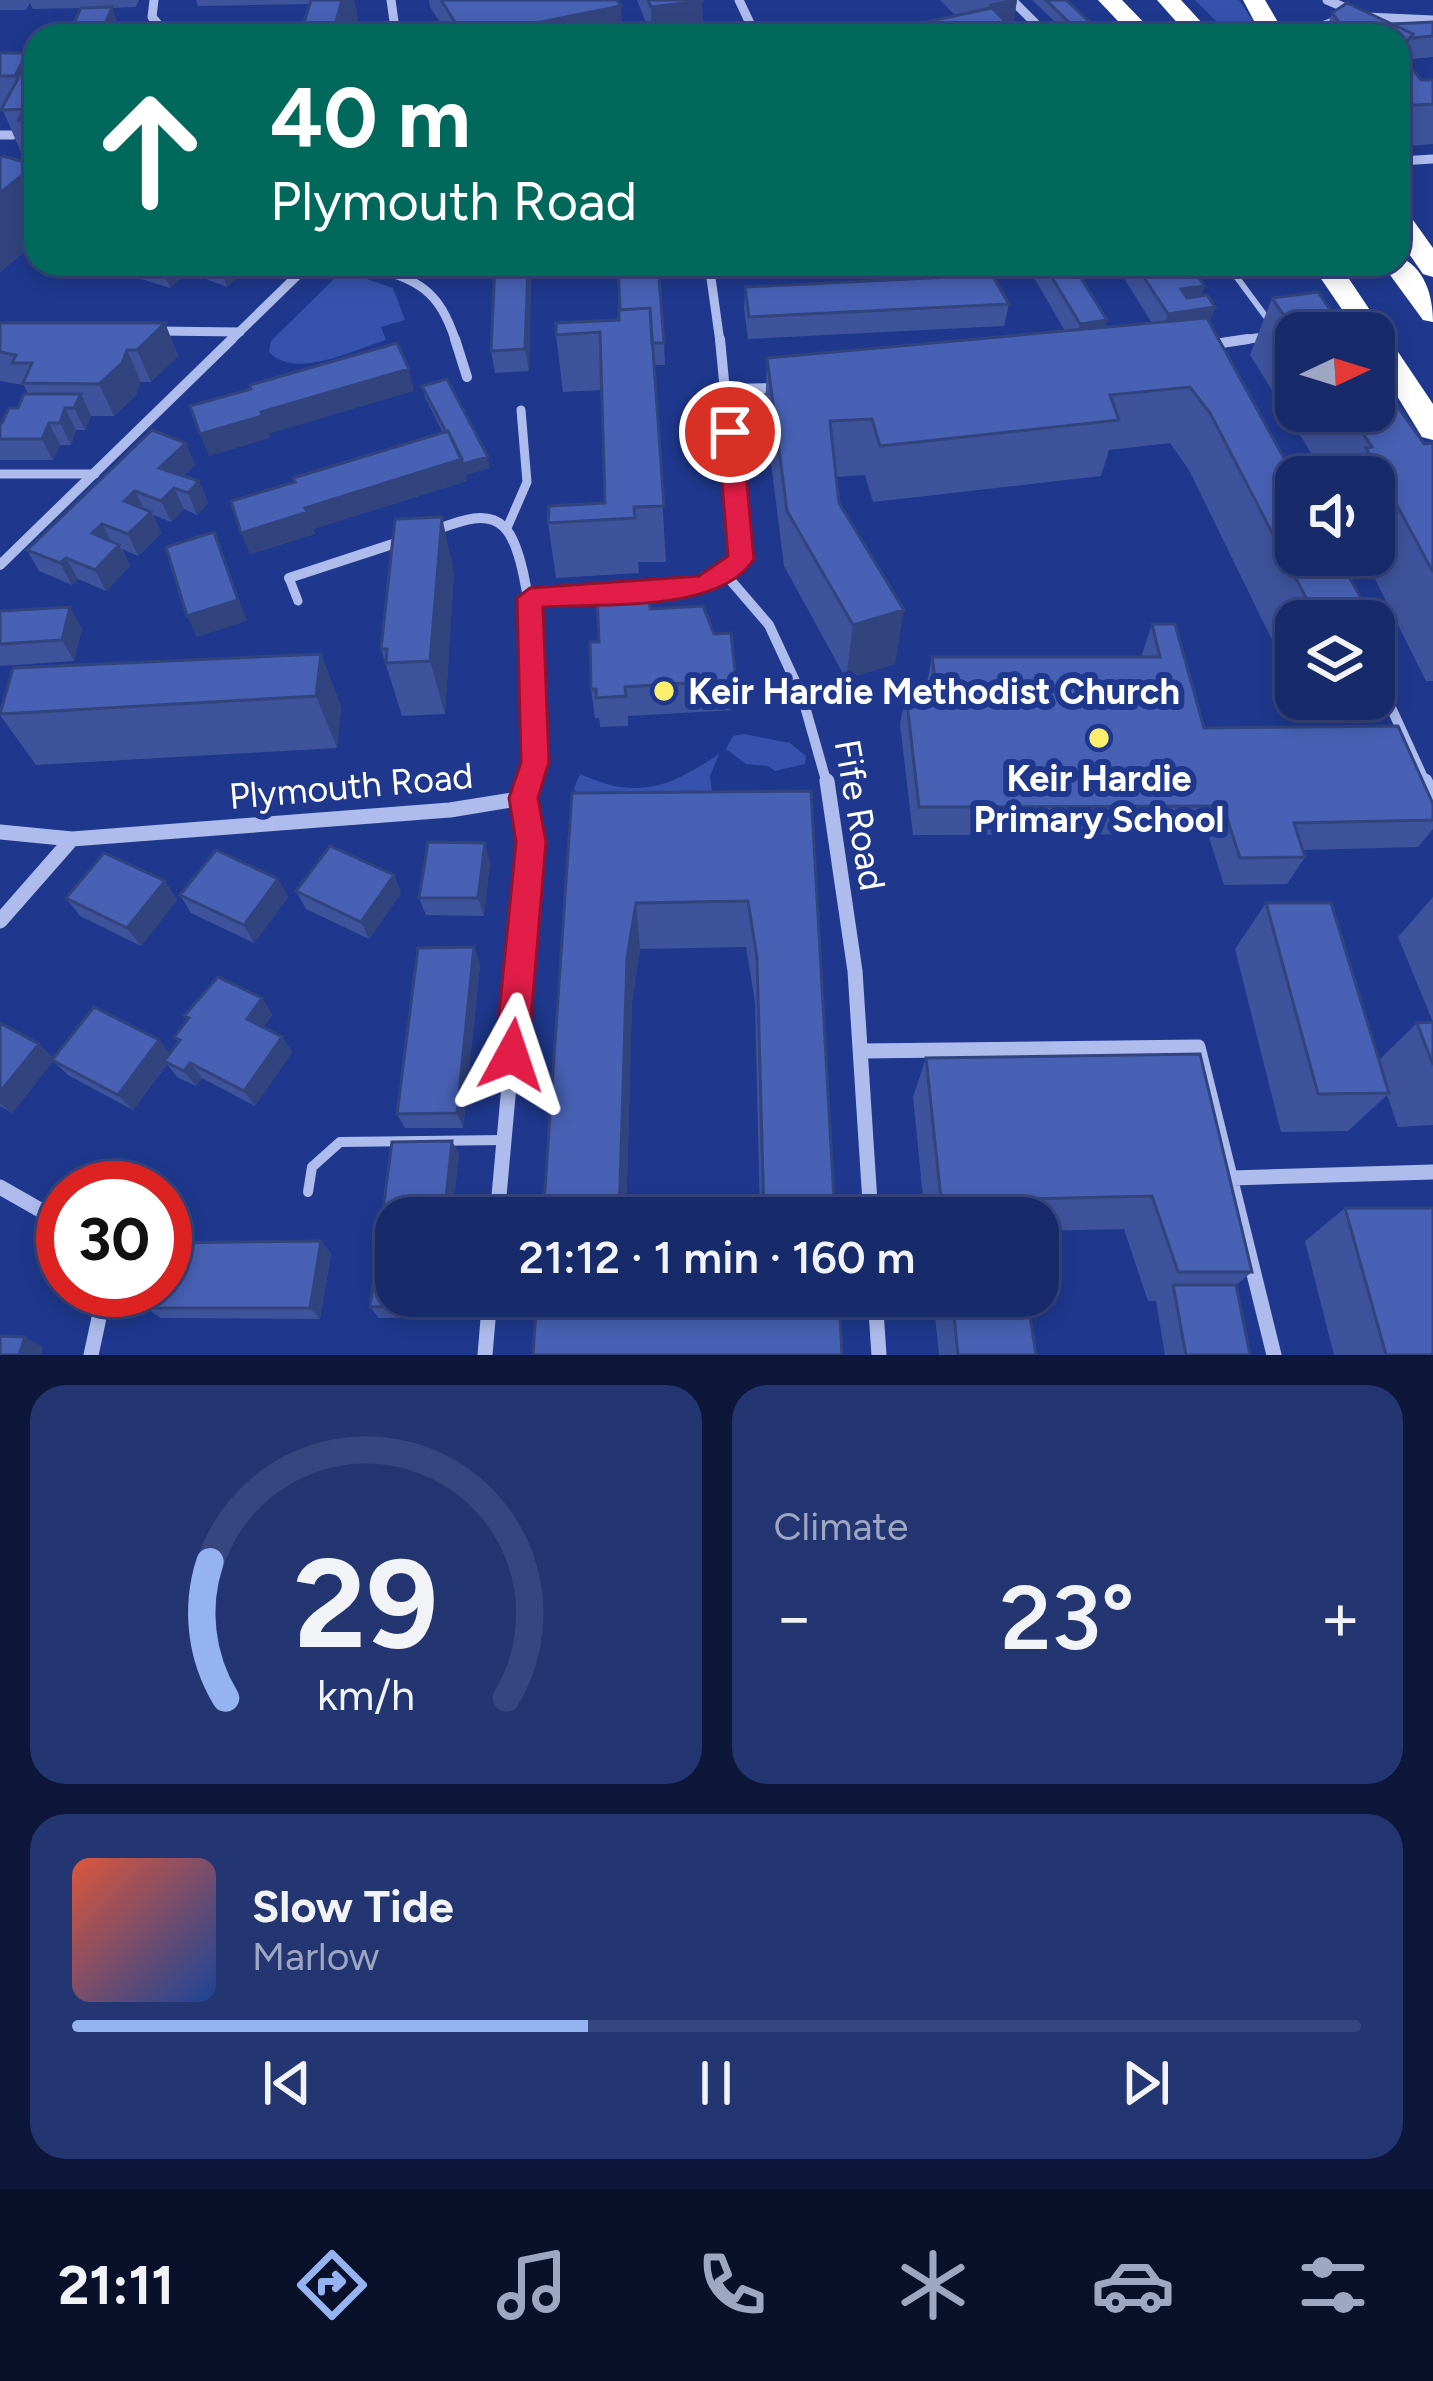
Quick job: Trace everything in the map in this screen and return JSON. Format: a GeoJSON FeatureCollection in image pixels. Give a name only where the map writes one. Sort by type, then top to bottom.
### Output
{"type":"FeatureCollection","features":[{"type":"Feature","properties":{"kind":"highway"},"geometry":{"type":"LineString","coordinates":[[1109,0],[1133,24]]}},
{"type":"Feature","properties":{"kind":"highway"},"geometry":{"type":"LineString","coordinates":[[1168,0],[1191,24]]}},
{"type":"Feature","properties":{"kind":"highway"},"geometry":{"type":"LineString","coordinates":[[1410,236],[1433,268]]}},
{"type":"Feature","properties":{"kind":"highway"},"geometry":{"type":"LineString","coordinates":[[1333,276],[1359,312]]}},
{"type":"Feature","properties":{"kind":"highway"},"geometry":{"type":"LineString","coordinates":[[1405,276],[1433,313]]}},
{"type":"Feature","properties":{"kind":"highway"},"geometry":{"type":"LineString","coordinates":[[1395,368],[1433,430]]}},
{"type":"Feature","properties":{"kind":"street"},"geometry":{"type":"LineString","coordinates":[[1012,0],[1036,24]]}},
{"type":"Feature","properties":{"kind":"street"},"geometry":{"type":"LineString","coordinates":[[1327,0],[1349,13],[1433,20]]}},
{"type":"Feature","properties":{"kind":"street"},"geometry":{"type":"LineString","coordinates":[[0,135],[13,135]]}},
{"type":"Feature","properties":{"kind":"street"},"geometry":{"type":"LineString","coordinates":[[0,565],[297,276]]}},
{"type":"Feature","properties":{"kind":"street"},"geometry":{"type":"LineString","coordinates":[[397,276],[434,290],[443,302],[467,377]]}},
{"type":"Feature","properties":{"kind":"street"},"geometry":{"type":"LineString","coordinates":[[530,598],[702,586],[726,575],[741,559],[727,389],[711,276]]}},
{"type":"Feature","properties":{"kind":"street"},"geometry":{"type":"LineString","coordinates":[[152,330],[240,332]]}},
{"type":"Feature","properties":{"kind":"street"},"geometry":{"type":"LineString","coordinates":[[1210,367],[1199,346],[1275,335]]}},
{"type":"Feature","properties":{"kind":"street"},"geometry":{"type":"LineString","coordinates":[[727,389],[792,388]]}},
{"type":"Feature","properties":{"kind":"street"},"geometry":{"type":"LineString","coordinates":[[289,578],[469,519],[502,525]]}},
{"type":"Feature","properties":{"kind":"street","name":"Plymouth Road"},"geometry":{"type":"LineString","coordinates":[[0,832],[72,839],[450,810],[524,798],[535,762],[530,598],[515,537],[502,525]]}},
{"type":"Feature","properties":{"kind":"street","name":"Fife Road"},"geometry":{"type":"LineString","coordinates":[[726,575],[747,592],[792,668],[822,749],[841,861],[861,1051],[870,1197]]}},
{"type":"Feature","properties":{"kind":"street"},"geometry":{"type":"LineString","coordinates":[[1395,716],[1433,799]]}},
{"type":"Feature","properties":{"kind":"street"},"geometry":{"type":"LineString","coordinates":[[499,1197],[531,842],[524,798]]}},
{"type":"Feature","properties":{"kind":"street"},"geometry":{"type":"LineString","coordinates":[[0,921],[72,839]]}},
{"type":"Feature","properties":{"kind":"street"},"geometry":{"type":"LineString","coordinates":[[861,1051],[1198,1047],[1274,1355]]}},
{"type":"Feature","properties":{"kind":"street"},"geometry":{"type":"LineString","coordinates":[[1232,1178],[1433,1172]]}},
{"type":"Feature","properties":{"kind":"street"},"geometry":{"type":"LineString","coordinates":[[0,1187],[36,1208]]}},
{"type":"Feature","properties":{"kind":"street"},"geometry":{"type":"LineString","coordinates":[[91,1355],[99,1317]]}},
{"type":"Feature","properties":{"kind":"street"},"geometry":{"type":"LineString","coordinates":[[484,1355],[488,1317]]}},
{"type":"Feature","properties":{"kind":"street"},"geometry":{"type":"LineString","coordinates":[[876,1317],[879,1355]]}},
{"type":"Feature","properties":{"kind":"lane"},"geometry":{"type":"LineString","coordinates":[[1323,24],[1349,13]]}},
{"type":"Feature","properties":{"kind":"lane"},"geometry":{"type":"LineString","coordinates":[[1236,276],[1275,329]]}},
{"type":"Feature","properties":{"kind":"lane"},"geometry":{"type":"LineString","coordinates":[[502,525],[527,482],[521,410]]}},
{"type":"Feature","properties":{"kind":"lane"},"geometry":{"type":"LineString","coordinates":[[0,474],[95,474]]}},
{"type":"Feature","properties":{"kind":"lane"},"geometry":{"type":"LineString","coordinates":[[289,578],[298,601]]}},
{"type":"Feature","properties":{"kind":"lane"},"geometry":{"type":"LineString","coordinates":[[308,1192],[312,1167],[340,1142],[504,1140]]}},
{"type":"Feature","properties":{"kind":"shaded area"},"geometry":{"type":"Polygon","coordinates":[[[1195,0],[1239,0],[1255,24],[1219,24],[1195,0]]]}},
{"type":"Feature","properties":{"kind":"shaded area"},"geometry":{"type":"Polygon","coordinates":[[[358,276],[393,288],[405,320],[381,327],[386,340],[309,363],[280,360],[269,352],[271,341],[336,277],[358,276]]]}},
{"type":"Feature","properties":{"kind":"shaded area"},"geometry":{"type":"Polygon","coordinates":[[[733,736],[790,743],[806,756],[805,764],[775,771],[746,764],[726,749],[733,736]]]}},
{"type":"Feature","properties":{"kind":"shaded area"},"geometry":{"type":"Polygon","coordinates":[[[719,754],[710,776],[712,793],[580,802],[574,788],[580,774],[619,787],[652,786],[684,775],[719,754]]]}},
{"type":"Feature","properties":{"kind":"building"},"geometry":{"type":"Polygon","coordinates":[[[311,0],[342,0],[335,24],[304,24],[311,0]]]}},
{"type":"Feature","properties":{"kind":"building"},"geometry":{"type":"Polygon","coordinates":[[[441,0],[617,0],[621,6],[531,24],[456,24],[441,0]]]}},
{"type":"Feature","properties":{"kind":"building"},"geometry":{"type":"Polygon","coordinates":[[[648,0],[702,0],[702,1],[651,7],[648,0]]]}},
{"type":"Feature","properties":{"kind":"building"},"geometry":{"type":"Polygon","coordinates":[[[1046,0],[1066,0],[1092,24],[1071,24],[1046,0]]]}},
{"type":"Feature","properties":{"kind":"building"},"geometry":{"type":"Polygon","coordinates":[[[1347,3],[1392,24],[1340,24],[1332,13],[1347,3]]]}},
{"type":"Feature","properties":{"kind":"building"},"geometry":{"type":"Polygon","coordinates":[[[112,7],[105,24],[73,24],[81,8],[112,7]]]}},
{"type":"Feature","properties":{"kind":"building"},"geometry":{"type":"Polygon","coordinates":[[[992,8],[1008,24],[916,24],[992,8]]]}},
{"type":"Feature","properties":{"kind":"building"},"geometry":{"type":"Polygon","coordinates":[[[1433,22],[1433,36],[1412,38],[1410,24],[1392,24],[1433,22]]]}},
{"type":"Feature","properties":{"kind":"building"},"geometry":{"type":"Polygon","coordinates":[[[0,53],[24,53],[15,76],[0,76],[0,53]]]}},
{"type":"Feature","properties":{"kind":"building"},"geometry":{"type":"Polygon","coordinates":[[[1410,66],[1421,80],[1433,80],[1433,104],[1410,105],[1410,66]]]}},
{"type":"Feature","properties":{"kind":"building"},"geometry":{"type":"Polygon","coordinates":[[[24,67],[24,109],[1,110],[24,67]]]}},
{"type":"Feature","properties":{"kind":"building"},"geometry":{"type":"Polygon","coordinates":[[[0,158],[24,162],[24,174],[0,193],[0,158]]]}},
{"type":"Feature","properties":{"kind":"building"},"geometry":{"type":"Polygon","coordinates":[[[494,276],[528,276],[525,349],[491,351],[494,276]]]}},
{"type":"Feature","properties":{"kind":"building"},"geometry":{"type":"Polygon","coordinates":[[[619,276],[659,276],[664,343],[652,343],[650,308],[620,310],[619,276]]]}},
{"type":"Feature","properties":{"kind":"building"},"geometry":{"type":"Polygon","coordinates":[[[993,276],[1009,304],[749,317],[745,287],[993,276]]]}},
{"type":"Feature","properties":{"kind":"building"},"geometry":{"type":"Polygon","coordinates":[[[1051,276],[1080,276],[1107,320],[1080,324],[1051,276]]]}},
{"type":"Feature","properties":{"kind":"building"},"geometry":{"type":"Polygon","coordinates":[[[1143,276],[1199,278],[1205,286],[1181,289],[1187,298],[1207,295],[1215,307],[1168,314],[1143,276]]]}},
{"type":"Feature","properties":{"kind":"building"},"geometry":{"type":"Polygon","coordinates":[[[1318,292],[1332,312],[1282,312],[1272,298],[1318,292]]]}},
{"type":"Feature","properties":{"kind":"building"},"geometry":{"type":"Polygon","coordinates":[[[650,308],[664,506],[634,507],[635,518],[548,523],[549,506],[605,503],[600,332],[556,335],[556,323],[619,320],[619,310],[650,308]]]}},
{"type":"Feature","properties":{"kind":"building"},"geometry":{"type":"Polygon","coordinates":[[[1207,318],[1283,456],[1275,456],[1275,538],[1210,413],[1190,387],[1110,395],[1119,420],[880,446],[872,419],[830,421],[839,503],[904,610],[853,625],[787,511],[767,358],[1207,318]]]}},
{"type":"Feature","properties":{"kind":"building"},"geometry":{"type":"Polygon","coordinates":[[[0,323],[165,323],[137,350],[127,350],[122,363],[99,384],[23,383],[32,363],[12,363],[16,355],[0,352],[0,323]]]}},
{"type":"Feature","properties":{"kind":"building"},"geometry":{"type":"Polygon","coordinates":[[[397,343],[409,369],[200,434],[190,406],[397,343]]]}},
{"type":"Feature","properties":{"kind":"building"},"geometry":{"type":"Polygon","coordinates":[[[447,379],[488,457],[463,464],[422,386],[447,379]]]}},
{"type":"Feature","properties":{"kind":"building"},"geometry":{"type":"Polygon","coordinates":[[[24,394],[81,394],[74,408],[65,408],[60,423],[49,423],[42,439],[0,439],[0,423],[9,408],[18,408],[24,394]]]}},
{"type":"Feature","properties":{"kind":"building"},"geometry":{"type":"Polygon","coordinates":[[[1395,403],[1424,444],[1433,443],[1433,572],[1395,502],[1395,456],[1370,456],[1366,448],[1372,447],[1362,432],[1395,432],[1395,403]]]}},
{"type":"Feature","properties":{"kind":"building"},"geometry":{"type":"Polygon","coordinates":[[[152,430],[186,443],[159,468],[199,481],[188,493],[174,488],[161,501],[135,491],[124,501],[151,512],[128,534],[102,524],[92,533],[119,545],[95,570],[27,550],[152,430]]]}},
{"type":"Feature","properties":{"kind":"building"},"geometry":{"type":"Polygon","coordinates":[[[448,431],[462,459],[241,533],[231,501],[448,431]]]}},
{"type":"Feature","properties":{"kind":"building"},"geometry":{"type":"Polygon","coordinates":[[[442,517],[430,661],[386,663],[387,649],[381,649],[395,519],[442,517]]]}},
{"type":"Feature","properties":{"kind":"building"},"geometry":{"type":"Polygon","coordinates":[[[214,532],[238,600],[187,616],[166,547],[214,532]]]}},
{"type":"Feature","properties":{"kind":"building"},"geometry":{"type":"Polygon","coordinates":[[[1295,576],[1349,576],[1362,600],[1307,600],[1295,576]]]}},
{"type":"Feature","properties":{"kind":"building"},"geometry":{"type":"Polygon","coordinates":[[[649,590],[650,609],[703,606],[714,634],[731,633],[736,680],[625,687],[626,696],[596,698],[596,689],[591,689],[590,642],[599,642],[597,593],[649,590]]]}},
{"type":"Feature","properties":{"kind":"building"},"geometry":{"type":"Polygon","coordinates":[[[70,607],[62,640],[0,644],[0,611],[70,607]]]}},
{"type":"Feature","properties":{"kind":"building"},"geometry":{"type":"Polygon","coordinates":[[[1152,624],[1175,624],[1204,728],[1398,726],[1433,804],[1433,820],[1294,823],[1305,857],[1240,858],[1223,806],[919,807],[906,694],[937,694],[932,657],[1160,657],[1152,624]]]}},
{"type":"Feature","properties":{"kind":"building"},"geometry":{"type":"Polygon","coordinates":[[[321,654],[316,696],[0,714],[13,668],[321,654]]]}},
{"type":"Feature","properties":{"kind":"building"},"geometry":{"type":"Polygon","coordinates":[[[811,791],[834,1197],[763,1197],[757,958],[748,901],[636,903],[627,958],[620,1197],[544,1197],[572,793],[811,791]]]}},
{"type":"Feature","properties":{"kind":"building"},"geometry":{"type":"Polygon","coordinates":[[[428,842],[485,843],[478,898],[419,898],[428,842]]]}},
{"type":"Feature","properties":{"kind":"building"},"geometry":{"type":"Polygon","coordinates":[[[330,846],[394,875],[361,922],[296,891],[330,846]]]}},
{"type":"Feature","properties":{"kind":"building"},"geometry":{"type":"Polygon","coordinates":[[[216,850],[278,879],[244,925],[180,895],[216,850]]]}},
{"type":"Feature","properties":{"kind":"building"},"geometry":{"type":"Polygon","coordinates":[[[104,853],[165,881],[127,928],[66,898],[104,853]]]}},
{"type":"Feature","properties":{"kind":"building"},"geometry":{"type":"Polygon","coordinates":[[[1266,903],[1331,903],[1389,1093],[1318,1094],[1266,903]]]}},
{"type":"Feature","properties":{"kind":"building"},"geometry":{"type":"Polygon","coordinates":[[[474,947],[457,1113],[397,1114],[418,948],[474,947]]]}},
{"type":"Feature","properties":{"kind":"building"},"geometry":{"type":"Polygon","coordinates":[[[218,977],[262,998],[247,1019],[282,1037],[244,1091],[190,1063],[184,1071],[164,1061],[180,1040],[174,1037],[189,1018],[184,1016],[218,977]]]}},
{"type":"Feature","properties":{"kind":"building"},"geometry":{"type":"Polygon","coordinates":[[[94,1007],[159,1040],[118,1095],[52,1060],[94,1007]]]}},
{"type":"Feature","properties":{"kind":"building"},"geometry":{"type":"Polygon","coordinates":[[[1433,1022],[1433,1065],[1417,1023],[1433,1022]]]}},
{"type":"Feature","properties":{"kind":"building"},"geometry":{"type":"Polygon","coordinates":[[[0,1023],[39,1044],[0,1092],[0,1023]]]}},
{"type":"Feature","properties":{"kind":"building"},"geometry":{"type":"Polygon","coordinates":[[[1200,1054],[1252,1272],[1178,1272],[1152,1196],[941,1197],[926,1058],[1200,1054]]]}},
{"type":"Feature","properties":{"kind":"building"},"geometry":{"type":"Polygon","coordinates":[[[452,1141],[446,1197],[385,1197],[392,1142],[452,1141]]]}},
{"type":"Feature","properties":{"kind":"building"},"geometry":{"type":"Polygon","coordinates":[[[1345,1208],[1433,1208],[1433,1355],[1386,1355],[1345,1208]]]}},
{"type":"Feature","properties":{"kind":"building"},"geometry":{"type":"Polygon","coordinates":[[[321,1241],[310,1308],[192,1308],[192,1243],[321,1241]]]}},
{"type":"Feature","properties":{"kind":"building"},"geometry":{"type":"Polygon","coordinates":[[[375,1270],[375,1307],[370,1307],[375,1270]]]}},
{"type":"Feature","properties":{"kind":"building"},"geometry":{"type":"Polygon","coordinates":[[[1173,1285],[1236,1285],[1250,1355],[1186,1355],[1173,1285]]]}},
{"type":"Feature","properties":{"kind":"building"},"geometry":{"type":"Polygon","coordinates":[[[536,1317],[840,1317],[842,1355],[533,1355],[536,1317]]]}},
{"type":"Feature","properties":{"kind":"building"},"geometry":{"type":"Polygon","coordinates":[[[954,1317],[1030,1317],[1036,1355],[958,1355],[954,1317]]]}},
{"type":"Feature","properties":{"kind":"building"},"geometry":{"type":"Polygon","coordinates":[[[0,1336],[25,1337],[19,1355],[0,1355],[0,1336]]]}},
{"type":"Feature","properties":{"kind":"place","name":"Keir Hardie Methodist Church"},"geometry":{"type":"Point","coordinates":[664,691]}},
{"type":"Feature","properties":{"kind":"place","name":"Keir Hardie Primary School"},"geometry":{"type":"Point","coordinates":[1099,738]}},
{"type":"Feature","properties":{"kind":"route"},"geometry":{"type":"LineString","coordinates":[[512,1055],[531,842],[524,798],[535,762],[530,598],[702,586],[726,575],[741,559],[730,432]]}}]}
